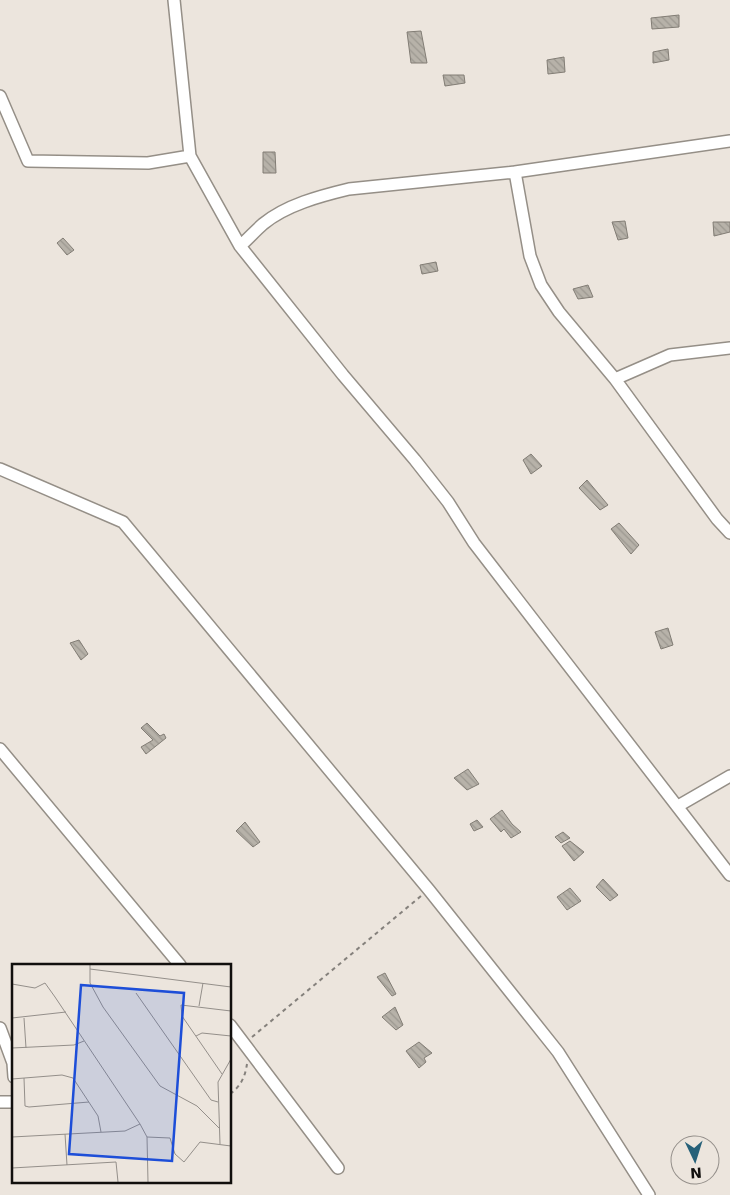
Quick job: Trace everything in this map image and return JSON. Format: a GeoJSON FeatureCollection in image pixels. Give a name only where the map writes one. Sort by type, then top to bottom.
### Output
{"type":"FeatureCollection","features":[{"type":"Feature","properties":{"kind":"street"},"geometry":{"type":"LineString","coordinates":[[174,0],[190,156],[240,246],[448,502],[474,543],[730,875]]}},
{"type":"Feature","properties":{"kind":"street"},"geometry":{"type":"LineString","coordinates":[[0,96],[28,161],[148,163],[190,156]]}},
{"type":"Feature","properties":{"kind":"street"},"geometry":{"type":"LineString","coordinates":[[240,246],[264,223],[283,212],[323,195],[371,186],[515,172],[730,141]]}},
{"type":"Feature","properties":{"kind":"street"},"geometry":{"type":"LineString","coordinates":[[515,172],[530,256],[541,285],[558,312],[615,379],[717,519],[730,533]]}},
{"type":"Feature","properties":{"kind":"street"},"geometry":{"type":"LineString","coordinates":[[615,379],[670,355],[730,348]]}},
{"type":"Feature","properties":{"kind":"street"},"geometry":{"type":"LineString","coordinates":[[0,469],[123,522],[429,890],[558,1052],[650,1195]]}},
{"type":"Feature","properties":{"kind":"street"},"geometry":{"type":"LineString","coordinates":[[0,749],[179,964]]}},
{"type":"Feature","properties":{"kind":"street"},"geometry":{"type":"LineString","coordinates":[[678,806],[730,776]]}},
{"type":"Feature","properties":{"kind":"street"},"geometry":{"type":"LineString","coordinates":[[231,1026],[338,1168]]}},
{"type":"Feature","properties":{"kind":"street"},"geometry":{"type":"LineString","coordinates":[[0,1028],[12,1059]]}},
{"type":"Feature","properties":{"kind":"path"},"geometry":{"type":"LineString","coordinates":[[231,1093],[241,1084],[245,1074],[247,1064],[245,1043],[429,890]]}},
{"type":"Feature","properties":{"kind":"building"},"geometry":{"type":"Polygon","coordinates":[[[679,15],[679,27],[652,29],[651,18],[679,15]]]}},
{"type":"Feature","properties":{"kind":"building"},"geometry":{"type":"Polygon","coordinates":[[[421,31],[427,63],[411,63],[407,32],[421,31]]]}},
{"type":"Feature","properties":{"kind":"building"},"geometry":{"type":"Polygon","coordinates":[[[668,49],[669,60],[653,63],[653,52],[668,49]]]}},
{"type":"Feature","properties":{"kind":"building"},"geometry":{"type":"Polygon","coordinates":[[[564,57],[565,72],[548,74],[547,60],[564,57]]]}},
{"type":"Feature","properties":{"kind":"building"},"geometry":{"type":"Polygon","coordinates":[[[443,75],[464,75],[465,83],[445,86],[443,75]]]}},
{"type":"Feature","properties":{"kind":"building"},"geometry":{"type":"Polygon","coordinates":[[[263,152],[275,152],[276,173],[263,173],[263,152]]]}},
{"type":"Feature","properties":{"kind":"building"},"geometry":{"type":"Polygon","coordinates":[[[625,221],[628,238],[618,240],[612,222],[625,221]]]}},
{"type":"Feature","properties":{"kind":"building"},"geometry":{"type":"Polygon","coordinates":[[[713,222],[730,222],[730,232],[714,236],[713,222]]]}},
{"type":"Feature","properties":{"kind":"building"},"geometry":{"type":"Polygon","coordinates":[[[63,238],[74,250],[67,255],[57,243],[63,238]]]}},
{"type":"Feature","properties":{"kind":"building"},"geometry":{"type":"Polygon","coordinates":[[[436,262],[438,271],[422,274],[420,265],[436,262]]]}},
{"type":"Feature","properties":{"kind":"building"},"geometry":{"type":"Polygon","coordinates":[[[588,285],[593,297],[578,299],[573,289],[588,285]]]}},
{"type":"Feature","properties":{"kind":"building"},"geometry":{"type":"Polygon","coordinates":[[[531,454],[542,466],[531,474],[523,460],[531,454]]]}},
{"type":"Feature","properties":{"kind":"building"},"geometry":{"type":"Polygon","coordinates":[[[587,480],[608,505],[600,510],[579,488],[587,480]]]}},
{"type":"Feature","properties":{"kind":"building"},"geometry":{"type":"Polygon","coordinates":[[[619,523],[639,545],[631,554],[611,529],[619,523]]]}},
{"type":"Feature","properties":{"kind":"building"},"geometry":{"type":"Polygon","coordinates":[[[668,628],[673,645],[661,649],[655,632],[668,628]]]}},
{"type":"Feature","properties":{"kind":"building"},"geometry":{"type":"Polygon","coordinates":[[[79,640],[88,654],[81,660],[70,643],[79,640]]]}},
{"type":"Feature","properties":{"kind":"building"},"geometry":{"type":"Polygon","coordinates":[[[147,723],[160,736],[164,734],[166,738],[146,754],[141,747],[153,740],[141,728],[147,723]]]}},
{"type":"Feature","properties":{"kind":"building"},"geometry":{"type":"Polygon","coordinates":[[[468,769],[479,784],[467,790],[454,778],[468,769]]]}},
{"type":"Feature","properties":{"kind":"building"},"geometry":{"type":"Polygon","coordinates":[[[502,810],[512,824],[521,832],[511,838],[504,829],[501,832],[490,819],[502,810]]]}},
{"type":"Feature","properties":{"kind":"building"},"geometry":{"type":"Polygon","coordinates":[[[477,820],[483,827],[474,831],[470,824],[477,820]]]}},
{"type":"Feature","properties":{"kind":"building"},"geometry":{"type":"Polygon","coordinates":[[[245,822],[260,842],[253,847],[236,831],[245,822]]]}},
{"type":"Feature","properties":{"kind":"building"},"geometry":{"type":"Polygon","coordinates":[[[563,832],[570,838],[561,843],[555,837],[563,832]]]}},
{"type":"Feature","properties":{"kind":"building"},"geometry":{"type":"Polygon","coordinates":[[[570,841],[584,852],[574,861],[562,846],[570,841]]]}},
{"type":"Feature","properties":{"kind":"building"},"geometry":{"type":"Polygon","coordinates":[[[603,879],[618,895],[610,901],[596,887],[603,879]]]}},
{"type":"Feature","properties":{"kind":"building"},"geometry":{"type":"Polygon","coordinates":[[[570,888],[581,901],[567,910],[557,897],[570,888]]]}},
{"type":"Feature","properties":{"kind":"building"},"geometry":{"type":"Polygon","coordinates":[[[385,973],[396,994],[392,996],[377,977],[385,973]]]}},
{"type":"Feature","properties":{"kind":"building"},"geometry":{"type":"Polygon","coordinates":[[[395,1007],[403,1025],[396,1030],[382,1017],[395,1007]]]}},
{"type":"Feature","properties":{"kind":"building"},"geometry":{"type":"Polygon","coordinates":[[[419,1042],[432,1053],[424,1058],[426,1062],[419,1068],[406,1051],[419,1042]]]}}]}
